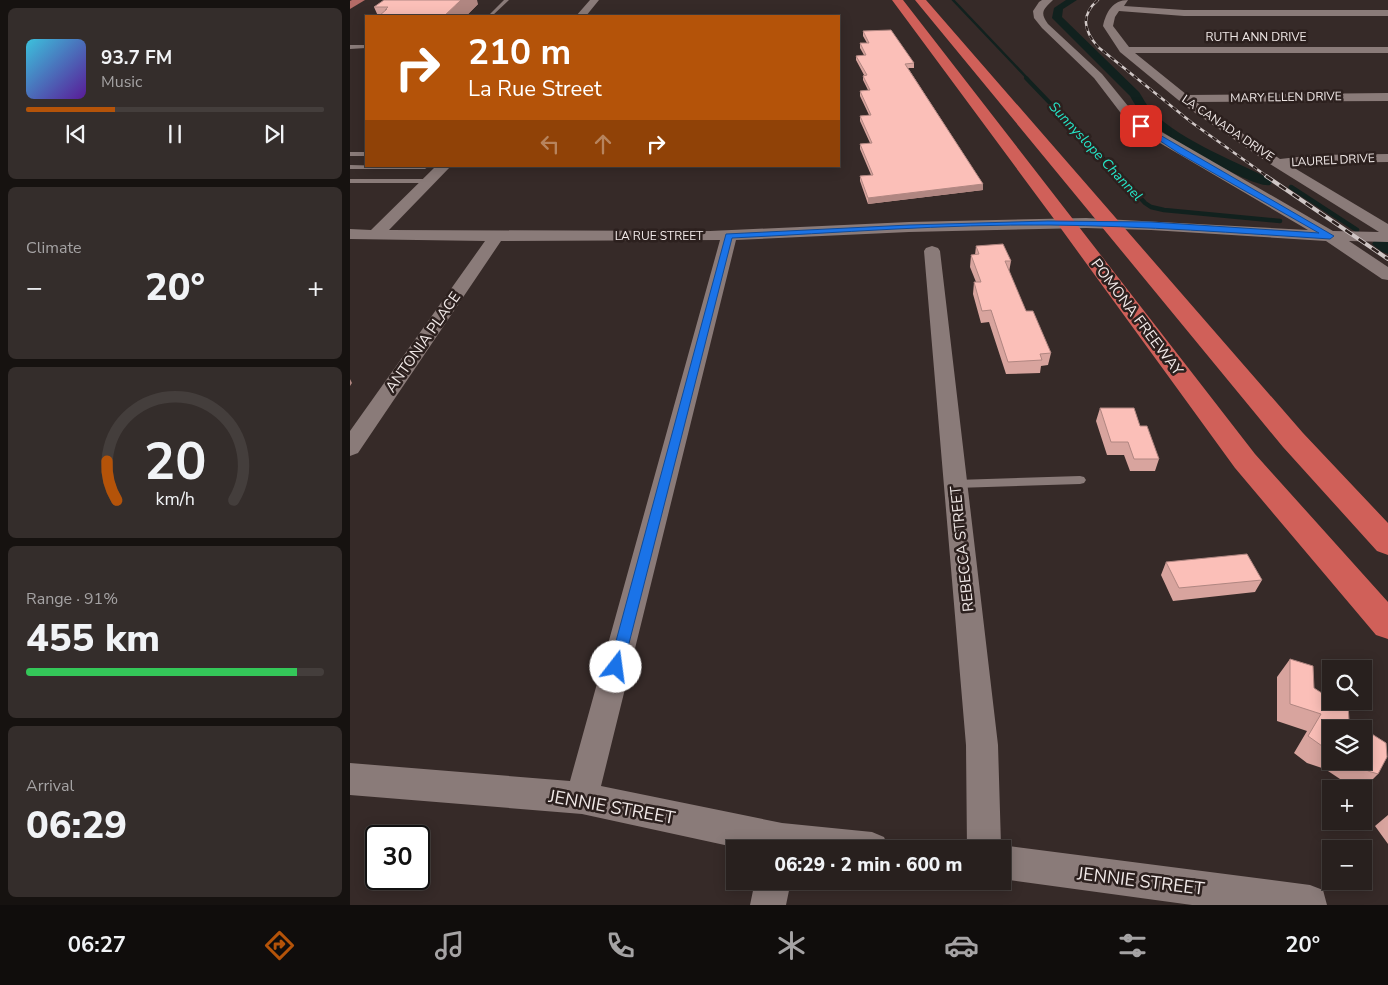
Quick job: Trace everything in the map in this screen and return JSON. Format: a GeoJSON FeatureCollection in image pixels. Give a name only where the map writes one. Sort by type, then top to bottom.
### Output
{"type":"FeatureCollection","features":[{"type":"Feature","properties":{"kind":"highway","name":"POMONA FREEWAY"},"geometry":{"type":"LineString","coordinates":[[897,0],[1245,461],[1388,625]]}},
{"type":"Feature","properties":{"kind":"highway"},"geometry":{"type":"LineString","coordinates":[[920,0],[1293,440],[1388,544]]}},
{"type":"Feature","properties":{"kind":"main road"},"geometry":{"type":"LineString","coordinates":[[350,6],[360,0]]}},
{"type":"Feature","properties":{"kind":"street"},"geometry":{"type":"LineString","coordinates":[[582,15],[595,0]]}},
{"type":"Feature","properties":{"kind":"street"},"geometry":{"type":"LineString","coordinates":[[1049,0],[1042,4],[1038,11],[1039,18],[1098,76],[1124,109],[1141,126],[1330,236],[1388,274]]}},
{"type":"Feature","properties":{"kind":"street"},"geometry":{"type":"LineString","coordinates":[[1120,4],[1184,13],[1388,13]]}},
{"type":"Feature","properties":{"kind":"street","name":"LA CANADA DRIVE"},"geometry":{"type":"LineString","coordinates":[[1120,4],[1110,16],[1108,26],[1124,50],[1184,100],[1231,133],[1388,231]]}},
{"type":"Feature","properties":{"kind":"street","name":"RUTH ANN DRIVE"},"geometry":{"type":"LineString","coordinates":[[1124,50],[1388,50]]}},
{"type":"Feature","properties":{"kind":"street","name":"MARY ELLEN DRIVE"},"geometry":{"type":"LineString","coordinates":[[1184,100],[1388,97]]}},
{"type":"Feature","properties":{"kind":"street","name":"LAUREL DRIVE"},"geometry":{"type":"LineString","coordinates":[[1278,163],[1315,159],[1388,158]]}},
{"type":"Feature","properties":{"kind":"street"},"geometry":{"type":"LineString","coordinates":[[377,233],[426,171],[443,167]]}},
{"type":"Feature","properties":{"kind":"street","name":"LA RUE STREET"},"geometry":{"type":"LineString","coordinates":[[350,234],[377,233],[415,236],[496,237],[729,236],[1029,223],[1151,225],[1330,236],[1388,237]]}},
{"type":"Feature","properties":{"kind":"street"},"geometry":{"type":"LineString","coordinates":[[582,798],[729,236]]}},
{"type":"Feature","properties":{"kind":"street","name":"ANTONIA PLACE"},"geometry":{"type":"LineString","coordinates":[[350,448],[496,237]]}},
{"type":"Feature","properties":{"kind":"street","name":"REBECCA STREET"},"geometry":{"type":"LineString","coordinates":[[932,251],[982,745],[984,840]]}},
{"type":"Feature","properties":{"kind":"street","name":"JENNIE STREET"},"geometry":{"type":"LineString","coordinates":[[350,779],[582,798],[764,840]]}},
{"type":"Feature","properties":{"kind":"street","name":"JENNIE STREET"},"geometry":{"type":"LineString","coordinates":[[1011,863],[1310,903]]}},
{"type":"Feature","properties":{"kind":"street"},"geometry":{"type":"LineString","coordinates":[[768,905],[771,890]]}},
{"type":"Feature","properties":{"kind":"lane"},"geometry":{"type":"LineString","coordinates":[[491,15],[507,0]]}},
{"type":"Feature","properties":{"kind":"lane"},"geometry":{"type":"LineString","coordinates":[[350,47],[365,47]]}},
{"type":"Feature","properties":{"kind":"lane"},"geometry":{"type":"LineString","coordinates":[[350,154],[365,154]]}},
{"type":"Feature","properties":{"kind":"lane"},"geometry":{"type":"LineString","coordinates":[[350,167],[426,171]]}},
{"type":"Feature","properties":{"kind":"lane"},"geometry":{"type":"LineString","coordinates":[[350,181],[411,180],[426,171]]}},
{"type":"Feature","properties":{"kind":"lane"},"geometry":{"type":"LineString","coordinates":[[411,180],[426,171]]}},
{"type":"Feature","properties":{"kind":"lane"},"geometry":{"type":"LineString","coordinates":[[956,484],[1080,480]]}},
{"type":"Feature","properties":{"kind":"building"},"geometry":{"type":"Polygon","coordinates":[[[384,0],[461,0],[445,15],[380,15],[388,7],[374,7],[384,0]]]}},
{"type":"Feature","properties":{"kind":"building"},"geometry":{"type":"Polygon","coordinates":[[[891,30],[914,63],[905,64],[983,184],[868,198],[860,176],[873,175],[860,144],[872,143],[860,116],[871,115],[860,91],[870,90],[863,76],[867,75],[856,56],[866,55],[860,43],[869,43],[863,31],[891,30]]]}},
{"type":"Feature","properties":{"kind":"building"},"geometry":{"type":"Polygon","coordinates":[[[1003,244],[1011,261],[1005,261],[1026,311],[1033,311],[1051,353],[1040,354],[1042,360],[1008,362],[991,310],[982,311],[974,282],[981,282],[971,255],[979,254],[976,246],[1003,244]]]}},
{"type":"Feature","properties":{"kind":"building"},"geometry":{"type":"Polygon","coordinates":[[[1100,408],[1134,408],[1140,426],[1147,426],[1159,459],[1134,459],[1128,442],[1111,442],[1100,408]]]}},
{"type":"Feature","properties":{"kind":"building"},"geometry":{"type":"Polygon","coordinates":[[[1247,554],[1262,580],[1179,588],[1166,562],[1247,554]]]}},
{"type":"Feature","properties":{"kind":"building"},"geometry":{"type":"Polygon","coordinates":[[[1290,659],[1313,666],[1314,688],[1322,693],[1322,710],[1348,710],[1349,720],[1322,720],[1322,746],[1308,736],[1321,714],[1290,704],[1290,659]]]}},
{"type":"Feature","properties":{"kind":"building"},"geometry":{"type":"Polygon","coordinates":[[[1372,734],[1386,743],[1387,757],[1378,774],[1367,770],[1372,770],[1372,734]]]}},
{"type":"Feature","properties":{"kind":"waterway","name":"Sunnyslope Channel"},"geometry":{"type":"LineString","coordinates":[[953,0],[1028,79]]}},
{"type":"Feature","properties":{"kind":"waterway"},"geometry":{"type":"LineString","coordinates":[[1073,0],[1059,8],[1057,18],[1135,94],[1144,108],[1157,121],[1170,132],[1265,182]]}},
{"type":"Feature","properties":{"kind":"waterway","name":"Sunnyslope Channel"},"geometry":{"type":"LineString","coordinates":[[1026,78],[1121,177]]}},
{"type":"Feature","properties":{"kind":"waterway","name":"Sunnyslope Channel"},"geometry":{"type":"LineString","coordinates":[[1120,176],[1151,207],[1164,210],[1280,221]]}},
{"type":"Feature","properties":{"kind":"waterway"},"geometry":{"type":"LineString","coordinates":[[1291,187],[1357,230]]}},
{"type":"Feature","properties":{"kind":"waterway"},"geometry":{"type":"LineString","coordinates":[[1380,244],[1388,249]]}},
{"type":"Feature","properties":{"kind":"railway"},"geometry":{"type":"LineString","coordinates":[[1098,0],[1088,11],[1086,17],[1087,29],[1098,47],[1191,122],[1268,177]]}},
{"type":"Feature","properties":{"kind":"railway"},"geometry":{"type":"LineString","coordinates":[[1266,176],[1388,259]]}},
{"type":"Feature","properties":{"kind":"route"},"geometry":{"type":"LineString","coordinates":[[616,667],[729,236],[1029,223],[1151,225],[1330,236],[1141,126]]}}]}
